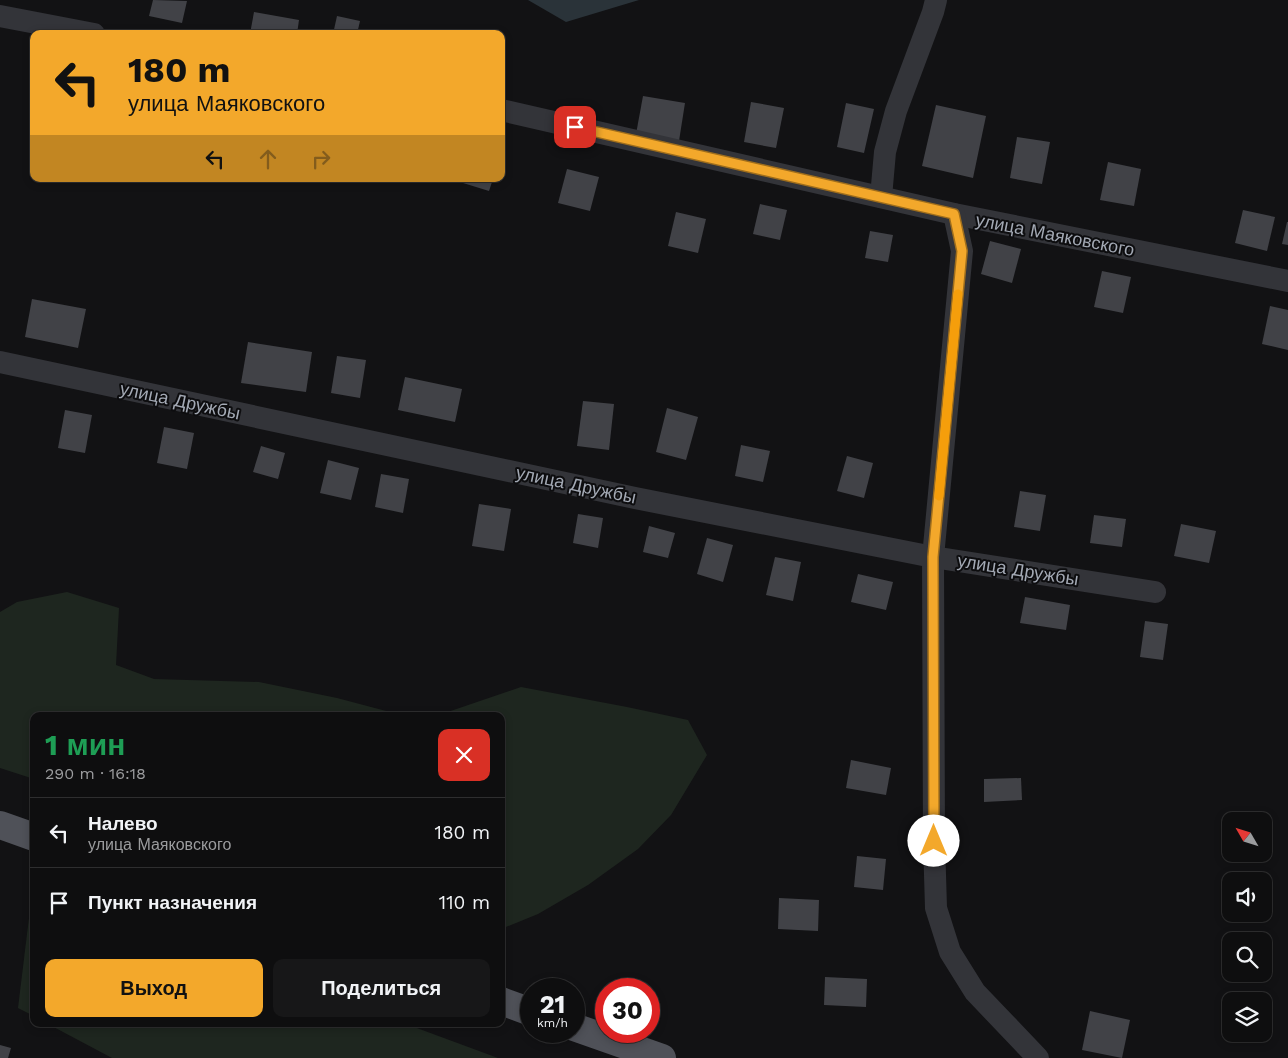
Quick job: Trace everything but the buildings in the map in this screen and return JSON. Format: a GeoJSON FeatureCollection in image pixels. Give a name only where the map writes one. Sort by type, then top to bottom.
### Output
{"type":"FeatureCollection","features":[{"type":"Feature","properties":{"kind":"main road"},"geometry":{"type":"LineString","coordinates":[[0,825],[30,836]]}},
{"type":"Feature","properties":{"kind":"main road"},"geometry":{"type":"LineString","coordinates":[[505,1002],[520,1008]]}},
{"type":"Feature","properties":{"kind":"main road"},"geometry":{"type":"LineString","coordinates":[[585,1031],[662,1058]]}},
{"type":"Feature","properties":{"kind":"street"},"geometry":{"type":"LineString","coordinates":[[881,197],[885,152],[896,111],[936,0]]}},
{"type":"Feature","properties":{"kind":"street"},"geometry":{"type":"LineString","coordinates":[[0,16],[73,30]]}},
{"type":"Feature","properties":{"kind":"street","name":"улица Маяковского"},"geometry":{"type":"LineString","coordinates":[[505,111],[954,214],[1288,282]]}},
{"type":"Feature","properties":{"kind":"street"},"geometry":{"type":"LineString","coordinates":[[954,214],[962,251],[933,557],[936,908],[950,952],[975,992],[1038,1058]]}},
{"type":"Feature","properties":{"kind":"street","name":"улица Дружбы"},"geometry":{"type":"LineString","coordinates":[[0,362],[626,496],[933,557],[1156,592]]}},
{"type":"Feature","properties":{"kind":"shaded area"},"geometry":{"type":"Polygon","coordinates":[[[528,0],[639,0],[566,22],[528,0]]]}},
{"type":"Feature","properties":{"kind":"shaded area"},"geometry":{"type":"Polygon","coordinates":[[[67,592],[119,608],[116,665],[154,679],[259,682],[337,698],[390,712],[30,712],[30,778],[0,768],[0,612],[17,602],[67,592]]]}},
{"type":"Feature","properties":{"kind":"shaded area"},"geometry":{"type":"Polygon","coordinates":[[[521,687],[688,720],[707,755],[671,815],[638,849],[588,885],[538,914],[505,927],[505,712],[448,712],[521,687]]]}},
{"type":"Feature","properties":{"kind":"shaded area"},"geometry":{"type":"Polygon","coordinates":[[[30,910],[30,1014],[18,1008],[30,910]]]}},
{"type":"Feature","properties":{"kind":"shaded area"},"geometry":{"type":"Polygon","coordinates":[[[54,1027],[414,1027],[498,1058],[112,1058],[54,1027]]]}},
{"type":"Feature","properties":{"kind":"slow traffic"},"geometry":{"type":"LineString","coordinates":[[939,496],[958,294]]}},
{"type":"Feature","properties":{"kind":"route"},"geometry":{"type":"LineString","coordinates":[[575,127],[954,214],[962,251],[933,557],[934,841]]}}]}
